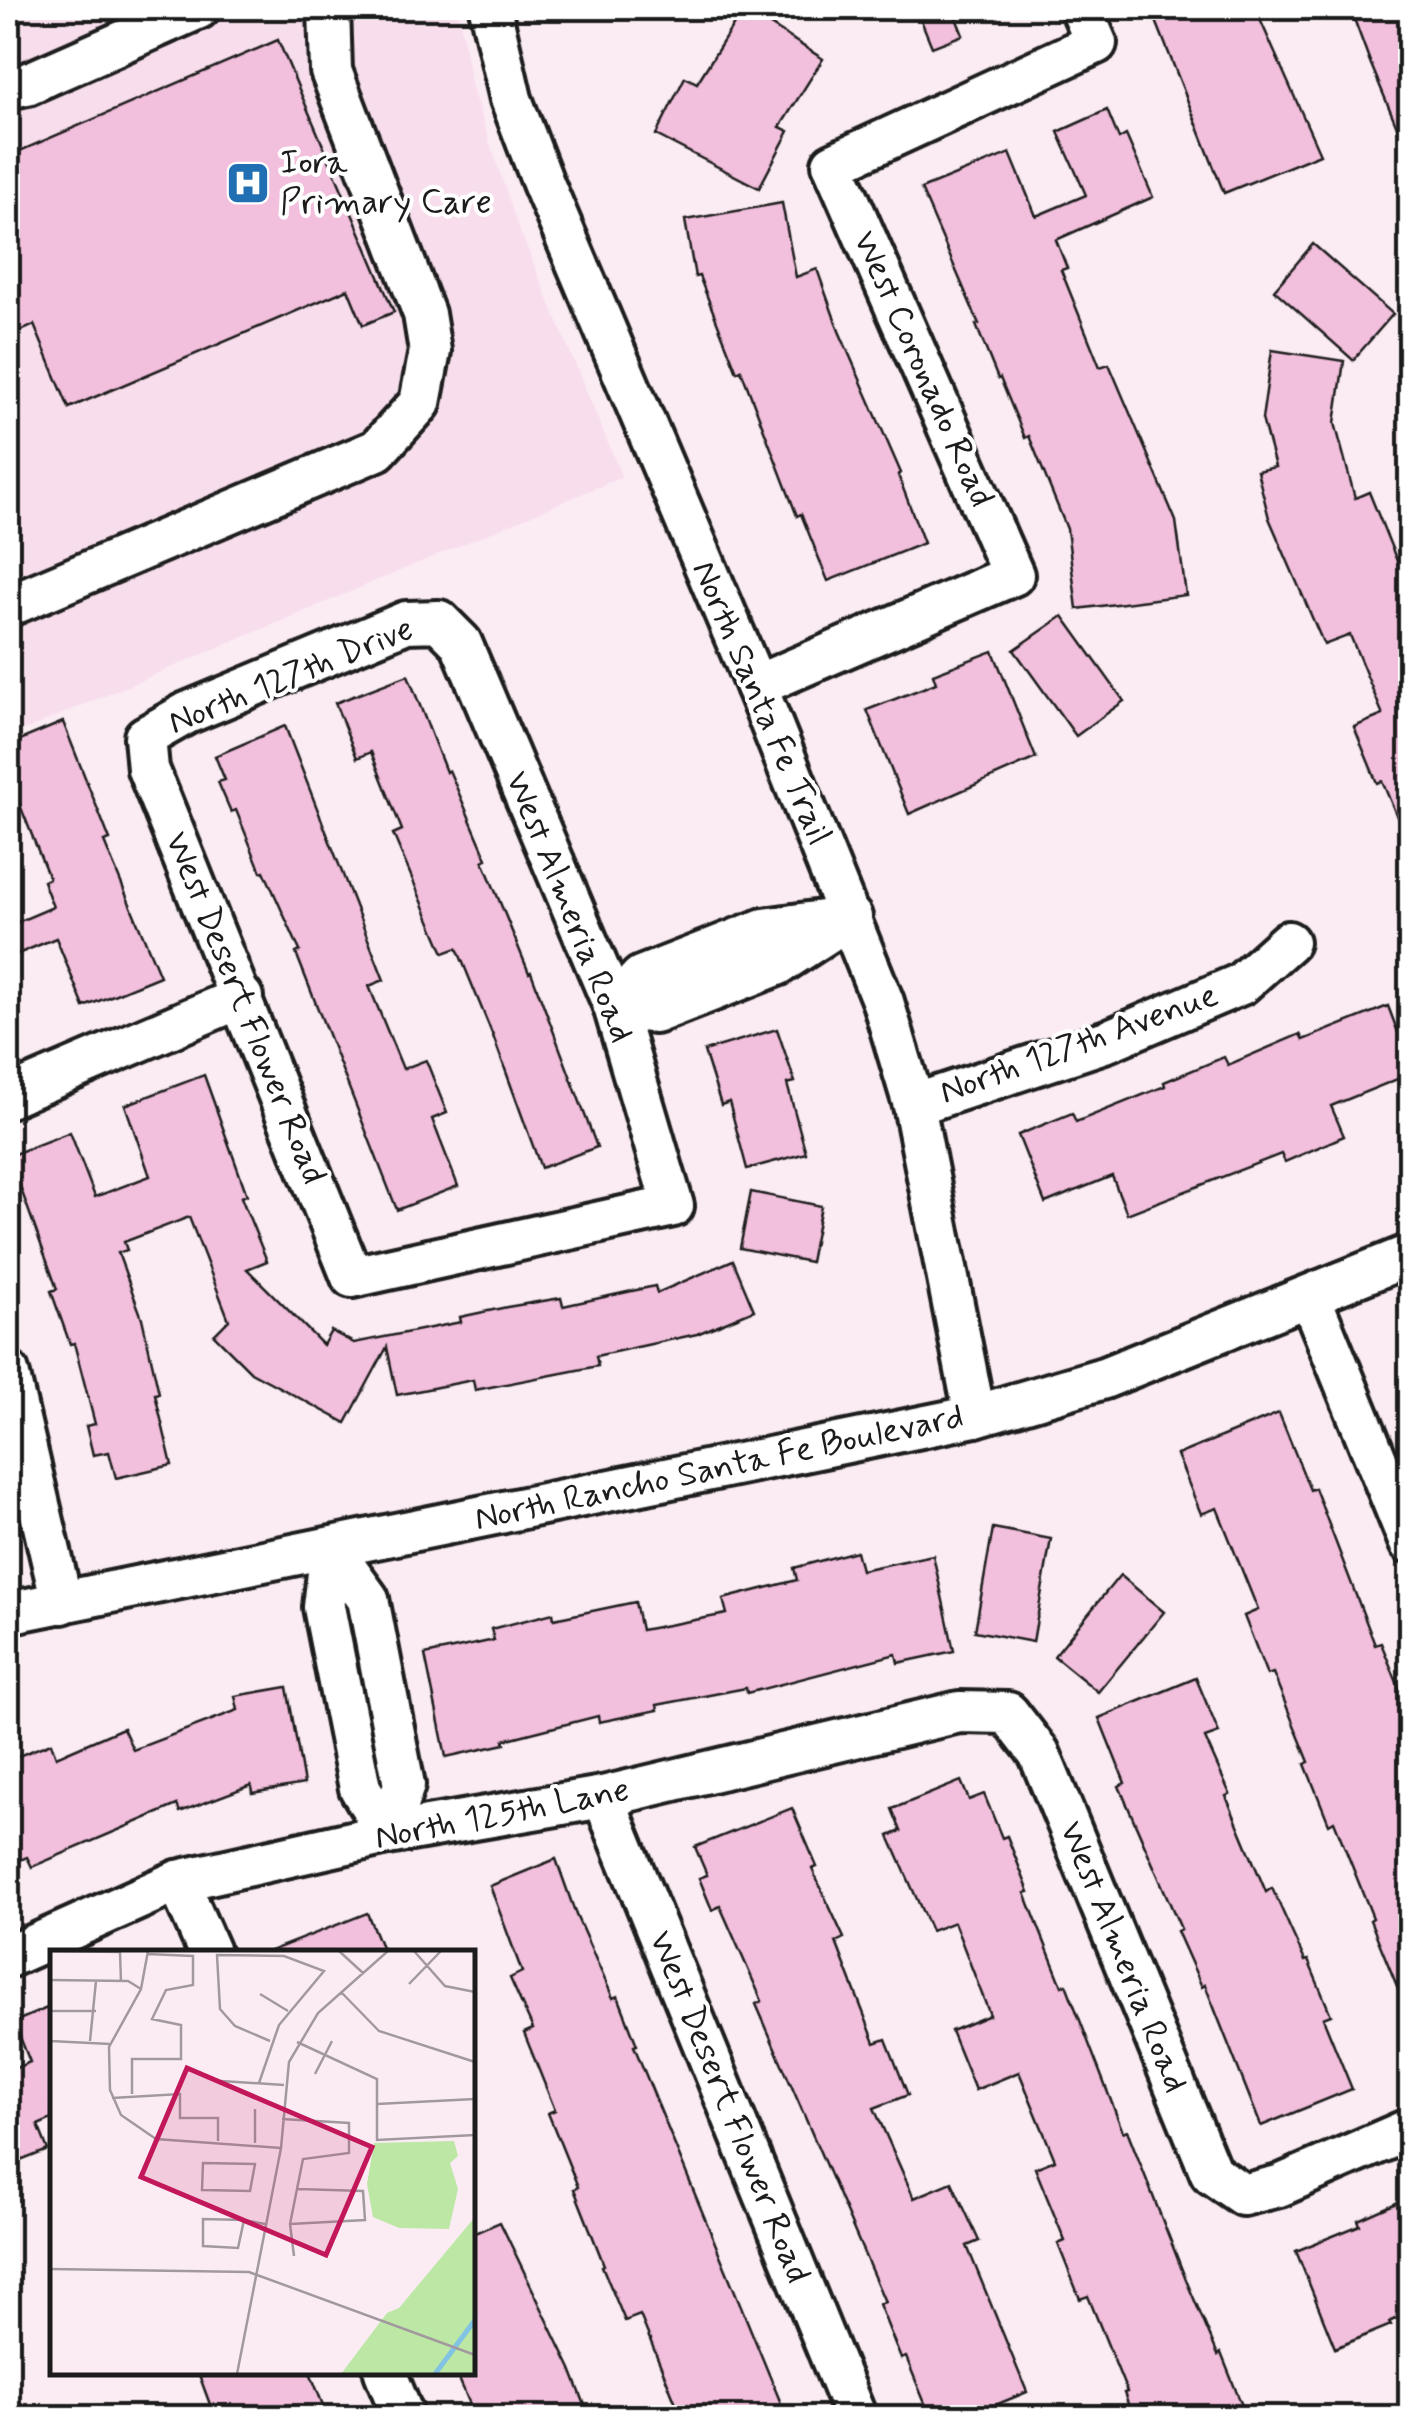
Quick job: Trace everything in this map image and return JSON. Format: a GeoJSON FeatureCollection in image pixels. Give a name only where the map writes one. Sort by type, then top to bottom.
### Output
{"type":"FeatureCollection","features":[{"type":"Feature","properties":{"kind":"street"},"geometry":{"type":"LineString","coordinates":[[8,88],[27,84],[199,8]]}},
{"type":"Feature","properties":{"kind":"street"},"geometry":{"type":"LineString","coordinates":[[8,606],[377,450],[420,403],[430,352],[424,314],[332,71],[330,8]]}},
{"type":"Feature","properties":{"kind":"street","name":"North Santa Fe Trail"},"geometry":{"type":"LineString","coordinates":[[490,8],[510,99],[542,183],[756,686],[884,1002],[914,1105],[974,1416]]}},
{"type":"Feature","properties":{"kind":"street","name":"West Coronado Road"},"geometry":{"type":"LineString","coordinates":[[756,686],[1013,576],[832,164],[1088,26]]}},
{"type":"Feature","properties":{"kind":"street","name":"North 127th Drive"},"geometry":{"type":"LineString","coordinates":[[145,737],[187,712],[406,622],[438,621]]}},
{"type":"Feature","properties":{"kind":"street","name":"West Almeria Road"},"geometry":{"type":"LineString","coordinates":[[438,621],[461,643],[614,1006],[674,1206]]}},
{"type":"Feature","properties":{"kind":"street","name":"West Desert Flower Road"},"geometry":{"type":"LineString","coordinates":[[145,737],[148,769],[352,1276],[674,1206]]}},
{"type":"Feature","properties":{"kind":"street"},"geometry":{"type":"LineString","coordinates":[[614,1006],[641,977],[764,929],[851,918]]}},
{"type":"Feature","properties":{"kind":"street","name":"North 127th Avenue"},"geometry":{"type":"LineString","coordinates":[[914,1105],[1107,1041],[1242,984],[1288,942]]}},
{"type":"Feature","properties":{"kind":"street"},"geometry":{"type":"LineString","coordinates":[[8,1098],[242,997]]}},
{"type":"Feature","properties":{"kind":"street","name":"North Rancho Santa Fe Boulevard"},"geometry":{"type":"LineString","coordinates":[[8,1613],[974,1416],[1104,1378],[1410,1255]]}},
{"type":"Feature","properties":{"kind":"street"},"geometry":{"type":"LineString","coordinates":[[1310,1297],[1410,1544]]}},
{"type":"Feature","properties":{"kind":"street"},"geometry":{"type":"LineString","coordinates":[[8,1372],[62,1602]]}},
{"type":"Feature","properties":{"kind":"street"},"geometry":{"type":"LineString","coordinates":[[331,1548],[368,1599],[371,1614],[404,1785],[388,1834]]}},
{"type":"Feature","properties":{"kind":"street","name":"North 125th Lane"},"geometry":{"type":"LineString","coordinates":[[8,1957],[178,1880],[388,1834],[603,1797],[960,1712],[1008,1713]]}},
{"type":"Feature","properties":{"kind":"street","name":"West Almeria Road"},"geometry":{"type":"LineString","coordinates":[[1008,1713],[1039,1753],[1212,2173],[1243,2195],[1279,2186],[1410,2129]]}},
{"type":"Feature","properties":{"kind":"street","name":"West Desert Flower Road"},"geometry":{"type":"LineString","coordinates":[[603,1797],[856,2418]]}},
{"type":"Feature","properties":{"kind":"street"},"geometry":{"type":"LineString","coordinates":[[178,1880],[207,1950]]}},
{"type":"Feature","properties":{"kind":"street"},"geometry":{"type":"LineString","coordinates":[[386,2375],[404,2418]]}},
{"type":"Feature","properties":{"kind":"shaded area"},"geometry":{"type":"Polygon","coordinates":[[[8,8],[458,8],[472,88],[516,221],[622,477],[8,737],[8,8]]]}},
{"type":"Feature","properties":{"kind":"building"},"geometry":{"type":"Polygon","coordinates":[[[744,8],[823,59],[780,127],[789,131],[759,188],[656,135],[685,77],[697,83],[744,8]]]}},
{"type":"Feature","properties":{"kind":"building"},"geometry":{"type":"Polygon","coordinates":[[[916,8],[952,8],[963,35],[932,47],[916,8]]]}},
{"type":"Feature","properties":{"kind":"building"},"geometry":{"type":"Polygon","coordinates":[[[1151,8],[1255,8],[1320,154],[1224,193],[1151,8]]]}},
{"type":"Feature","properties":{"kind":"building"},"geometry":{"type":"Polygon","coordinates":[[[1350,8],[1410,8],[1410,158],[1370,62],[1350,8]]]}},
{"type":"Feature","properties":{"kind":"building"},"geometry":{"type":"Polygon","coordinates":[[[278,40],[394,312],[363,325],[348,289],[69,408],[34,325],[8,337],[8,156],[278,40]]]}},
{"type":"Feature","properties":{"kind":"building"},"geometry":{"type":"Polygon","coordinates":[[[1107,110],[1119,139],[1126,135],[1153,197],[1056,240],[1067,268],[1061,270],[1100,367],[1109,364],[1176,521],[1186,595],[1077,609],[1067,529],[1029,436],[1025,438],[998,379],[976,325],[979,324],[921,189],[1010,153],[1036,216],[1086,195],[1058,132],[1107,110]]]}},
{"type":"Feature","properties":{"kind":"building"},"geometry":{"type":"Polygon","coordinates":[[[782,203],[796,277],[817,269],[839,331],[901,473],[898,475],[924,543],[828,581],[801,514],[797,516],[741,370],[737,372],[699,276],[695,277],[685,220],[782,203]]]}},
{"type":"Feature","properties":{"kind":"building"},"geometry":{"type":"Polygon","coordinates":[[[1313,244],[1393,314],[1353,360],[1274,290],[1313,244]]]}},
{"type":"Feature","properties":{"kind":"building"},"geometry":{"type":"Polygon","coordinates":[[[1272,350],[1344,361],[1335,423],[1355,498],[1369,492],[1410,593],[1410,848],[1354,727],[1383,715],[1350,635],[1324,645],[1269,518],[1257,471],[1275,467],[1262,419],[1272,350]]]}},
{"type":"Feature","properties":{"kind":"building"},"geometry":{"type":"Polygon","coordinates":[[[1063,616],[1124,701],[1076,736],[1014,650],[1063,616]]]}},
{"type":"Feature","properties":{"kind":"building"},"geometry":{"type":"Polygon","coordinates":[[[993,651],[1036,758],[909,814],[867,710],[936,683],[933,674],[993,651]]]}},
{"type":"Feature","properties":{"kind":"building"},"geometry":{"type":"Polygon","coordinates":[[[408,675],[446,772],[449,770],[487,859],[483,861],[531,972],[597,1147],[541,1168],[457,948],[444,953],[393,834],[402,830],[371,752],[357,758],[335,703],[408,675]]]}},
{"type":"Feature","properties":{"kind":"building"},"geometry":{"type":"Polygon","coordinates":[[[63,722],[110,840],[104,842],[160,976],[84,1007],[56,938],[8,958],[8,926],[53,907],[43,881],[49,878],[8,775],[8,745],[63,722]]]}},
{"type":"Feature","properties":{"kind":"building"},"geometry":{"type":"Polygon","coordinates":[[[285,726],[384,980],[369,986],[403,1069],[426,1060],[447,1113],[432,1119],[458,1186],[397,1210],[296,953],[300,951],[236,810],[231,812],[218,782],[225,780],[215,756],[285,726]]]}},
{"type":"Feature","properties":{"kind":"building"},"geometry":{"type":"Polygon","coordinates":[[[1388,1006],[1410,1064],[1410,1074],[1331,1106],[1344,1136],[1285,1162],[1281,1154],[1127,1214],[1112,1176],[1045,1203],[1018,1135],[1072,1113],[1076,1122],[1224,1057],[1228,1065],[1300,1034],[1303,1040],[1388,1006]]]}},
{"type":"Feature","properties":{"kind":"building"},"geometry":{"type":"Polygon","coordinates":[[[777,1029],[795,1082],[787,1084],[806,1153],[747,1169],[729,1102],[721,1105],[704,1051],[777,1029]]]}},
{"type":"Feature","properties":{"kind":"building"},"geometry":{"type":"Polygon","coordinates":[[[204,1075],[247,1195],[241,1197],[267,1261],[247,1269],[323,1345],[331,1331],[354,1343],[561,1298],[563,1306],[655,1286],[657,1293],[733,1260],[754,1310],[697,1334],[596,1356],[598,1366],[475,1390],[473,1380],[397,1395],[387,1347],[346,1423],[251,1372],[214,1335],[229,1320],[189,1217],[124,1242],[127,1250],[118,1253],[142,1318],[172,1465],[116,1478],[109,1452],[93,1455],[86,1426],[95,1424],[74,1343],[70,1344],[51,1291],[57,1289],[9,1156],[70,1132],[95,1197],[150,1176],[125,1105],[204,1075]]]}},
{"type":"Feature","properties":{"kind":"building"},"geometry":{"type":"Polygon","coordinates":[[[751,1192],[821,1206],[810,1262],[740,1248],[751,1192]]]}},
{"type":"Feature","properties":{"kind":"building"},"geometry":{"type":"Polygon","coordinates":[[[1279,1413],[1310,1490],[1315,1488],[1375,1645],[1381,1643],[1405,1702],[1401,1703],[1410,1727],[1410,2018],[1334,1821],[1329,1824],[1305,1764],[1309,1762],[1273,1673],[1267,1675],[1244,1616],[1258,1610],[1217,1508],[1201,1514],[1177,1455],[1279,1413]]]}},
{"type":"Feature","properties":{"kind":"building"},"geometry":{"type":"Polygon","coordinates":[[[993,1528],[1051,1539],[1033,1642],[975,1631],[993,1528]]]}},
{"type":"Feature","properties":{"kind":"building"},"geometry":{"type":"Polygon","coordinates":[[[856,1551],[861,1570],[933,1555],[954,1651],[898,1663],[896,1654],[747,1693],[746,1688],[657,1705],[658,1710],[599,1722],[598,1716],[446,1757],[425,1655],[494,1640],[491,1629],[553,1613],[554,1619],[635,1602],[641,1630],[727,1614],[723,1599],[797,1580],[794,1568],[856,1551]]]}},
{"type":"Feature","properties":{"kind":"building"},"geometry":{"type":"Polygon","coordinates":[[[1120,1575],[1164,1612],[1098,1692],[1054,1656],[1120,1575]]]}},
{"type":"Feature","properties":{"kind":"building"},"geometry":{"type":"Polygon","coordinates":[[[1196,1678],[1219,1733],[1205,1738],[1230,1794],[1226,1796],[1266,1892],[1272,1888],[1305,1961],[1308,1960],[1331,2015],[1323,2018],[1352,2089],[1261,2126],[1119,1786],[1125,1783],[1099,1718],[1196,1678]]]}},
{"type":"Feature","properties":{"kind":"building"},"geometry":{"type":"Polygon","coordinates":[[[287,1687],[304,1784],[252,1793],[251,1785],[180,1812],[177,1805],[32,1867],[27,1857],[8,1865],[8,1760],[51,1743],[56,1757],[123,1728],[133,1750],[238,1710],[235,1696],[287,1687]]]}},
{"type":"Feature","properties":{"kind":"building"},"geometry":{"type":"Polygon","coordinates":[[[961,1781],[969,1800],[984,1794],[1002,1838],[1007,1836],[1062,1986],[1066,1984],[1123,2132],[1127,2130],[1186,2280],[1218,2355],[1221,2353],[1243,2408],[1221,2418],[1133,2418],[1124,2393],[1127,2392],[1088,2296],[1080,2299],[1058,2244],[1065,2241],[1035,2168],[1055,2160],[1019,2072],[975,2090],[951,2031],[990,2015],[954,1922],[931,1931],[889,1836],[901,1831],[892,1809],[961,1781]]]}},
{"type":"Feature","properties":{"kind":"building"},"geometry":{"type":"Polygon","coordinates":[[[792,1808],[817,1867],[812,1869],[844,1938],[836,1942],[875,2043],[886,2039],[908,2095],[874,2108],[914,2198],[952,2182],[979,2241],[967,2246],[1027,2392],[964,2418],[931,2418],[906,2357],[901,2359],[879,2304],[885,2302],[756,2004],[762,2001],[720,1906],[712,1910],[699,1878],[707,1875],[695,1847],[792,1808]]]}},
{"type":"Feature","properties":{"kind":"building"},"geometry":{"type":"Polygon","coordinates":[[[556,1859],[613,1998],[618,1996],[637,2045],[634,2046],[787,2418],[682,2418],[640,2315],[625,2321],[602,2266],[574,2189],[578,2187],[548,2113],[555,2110],[524,2033],[533,2029],[510,1978],[522,1972],[490,1886],[556,1859]]]}},
{"type":"Feature","properties":{"kind":"building"},"geometry":{"type":"Polygon","coordinates":[[[367,1913],[382,1950],[273,1950],[367,1913]]]}},
{"type":"Feature","properties":{"kind":"building"},"geometry":{"type":"Polygon","coordinates":[[[50,2007],[50,2120],[38,2125],[48,2150],[8,2166],[8,2071],[30,2062],[14,2022],[50,2007]]]}},
{"type":"Feature","properties":{"kind":"building"},"geometry":{"type":"Polygon","coordinates":[[[1410,2197],[1410,2312],[1389,2322],[1391,2325],[1335,2348],[1296,2251],[1360,2225],[1358,2220],[1410,2197]]]}},
{"type":"Feature","properties":{"kind":"building"},"geometry":{"type":"Polygon","coordinates":[[[500,2222],[571,2369],[590,2418],[476,2418],[457,2375],[475,2375],[475,2233],[500,2222]]]}},
{"type":"Feature","properties":{"kind":"building"},"geometry":{"type":"Polygon","coordinates":[[[199,2375],[311,2375],[328,2418],[215,2418],[199,2375]]]}},
{"type":"Feature","properties":{"kind":"place","name":"Iora Primary Care"},"geometry":{"type":"Point","coordinates":[248,183]}}]}
